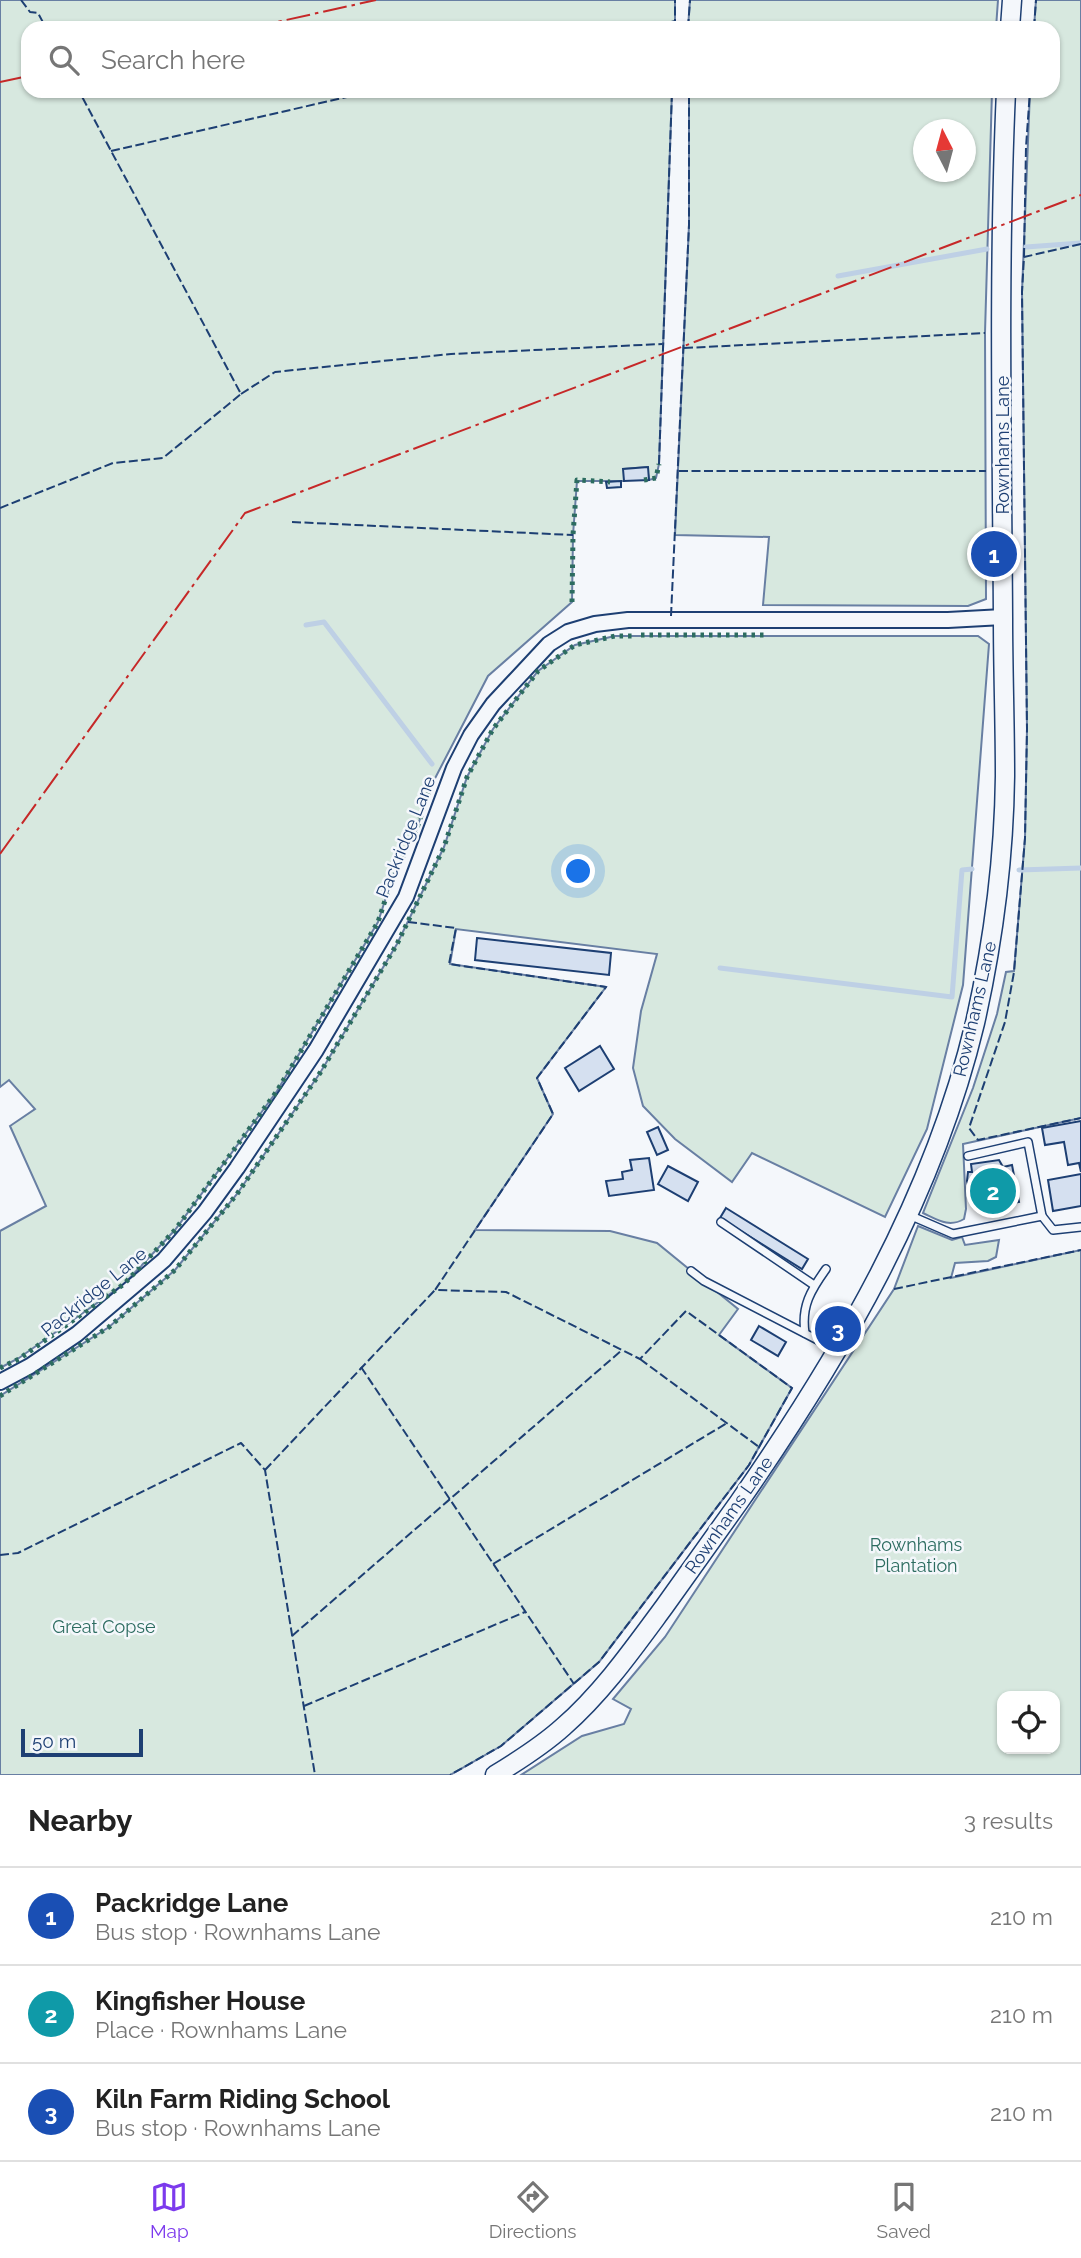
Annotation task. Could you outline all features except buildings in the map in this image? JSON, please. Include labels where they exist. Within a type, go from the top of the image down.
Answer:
[{"type":"street","points":[[1010,21],[1012,0]]},
{"type":"street","name":"Rownhams Lane","points":[[495,1775],[564,1727],[603,1687],[785,1436],[838,1350],[908,1215],[933,1158],[956,1090],[974,1024],[990,947],[1005,779],[1002,238],[1006,98]]},
{"type":"street","name":"Packridge Lane","points":[[0,1382],[40,1360],[115,1302],[164,1260],[205,1212],[316,1050],[400,908],[420,862],[454,768],[471,735],[493,704],[549,644],[568,632],[596,624],[628,620],[948,620],[1003,617]]},
{"type":"lane","points":[[968,1156],[1028,1142],[1042,1216],[1053,1230],[1081,1227]]},
{"type":"lane","points":[[908,1215],[953,1234],[1042,1216]]},
{"type":"lane","points":[[721,1222],[814,1285]]},
{"type":"lane","points":[[805,1333],[804,1305],[826,1269]]},
{"type":"lane","points":[[691,1271],[704,1281],[838,1350]]},
{"type":"green space","points":[[0,0],[675,0],[675,21],[21,21],[21,98],[672,98],[659,464],[656,478],[649,480],[647,467],[624,469],[624,481],[577,481],[572,602],[488,676],[430,788],[416,831],[393,876],[378,922],[277,1091],[175,1230],[124,1284],[19,1358],[0,1368],[0,1231],[46,1206],[10,1126],[35,1109],[9,1080],[0,1087]]},
{"type":"green space","points":[[690,0],[998,0],[996,21],[688,21]]},
{"type":"green space","points":[[1036,0],[1081,0],[1081,1118],[963,1144],[966,1209],[964,1219],[948,1223],[923,1213],[973,1088],[997,1014],[1006,972],[1014,971],[1025,838],[1027,729],[1022,292],[1030,98],[1060,98],[1060,21],[1034,21]]},
{"type":"green space","points":[[689,98],[992,98],[985,333],[986,599],[968,606],[763,605],[769,537],[675,535],[689,225]]},
{"type":"green space","name":"Great Copse","points":[[615,636],[978,636],[989,644],[963,985],[927,1129],[885,1217],[752,1153],[732,1182],[675,1139],[643,1106],[633,1068],[641,1011],[657,954],[456,929],[450,964],[606,987],[537,1078],[553,1114],[475,1230],[610,1231],[657,1243],[738,1309],[719,1335],[792,1388],[749,1465],[599,1662],[501,1746],[450,1775],[0,1775],[0,1396],[109,1327],[175,1270],[237,1194],[320,1073],[397,944],[444,847],[467,777],[493,729],[538,671],[575,645]]},
{"type":"green space","name":"Rownhams Plantation","points":[[918,1226],[952,1240],[962,1237],[965,1245],[999,1240],[996,1257],[988,1261],[955,1263],[951,1278],[1081,1250],[1081,1775],[521,1775],[582,1736],[624,1724],[631,1709],[613,1699],[665,1637],[894,1289]]},
{"type":"waterway","points":[[1026,247],[1081,243]]},
{"type":"waterway","points":[[838,276],[987,249]]},
{"type":"waterway","points":[[306,625],[324,622],[432,764]]},
{"type":"waterway","points":[[1019,870],[1081,868]]},
{"type":"waterway","points":[[720,968],[952,997],[962,870],[972,869]]},
{"type":"hedge","points":[[644,480],[656,478],[659,464]]},
{"type":"hedge","points":[[572,602],[577,480],[610,482]]},
{"type":"hedge","points":[[641,635],[768,635]]},
{"type":"hedge","points":[[0,1396],[109,1327],[175,1270],[237,1194],[320,1073],[397,944],[444,847],[467,777],[493,729],[538,671],[575,645],[615,636],[633,636]]},
{"type":"hedge","points":[[0,1368],[19,1359],[124,1284],[175,1230],[277,1091],[378,922],[393,876],[416,831],[430,788]]},
{"type":"fence","points":[[21,0],[30,12],[38,13],[42,21]]},
{"type":"fence","points":[[675,0],[675,21]]},
{"type":"fence","points":[[688,21],[690,0]]},
{"type":"fence","points":[[1034,21],[1036,0]]},
{"type":"fence","points":[[0,508],[113,463],[163,458],[241,394],[83,98]]},
{"type":"fence","points":[[111,151],[342,98]]},
{"type":"fence","points":[[659,464],[672,98]]},
{"type":"fence","points":[[671,616],[689,225],[689,98]]},
{"type":"fence","points":[[1024,257],[1030,98]]},
{"type":"fence","points":[[1081,244],[1024,257],[1022,292],[1027,729],[1025,838],[1014,972],[1005,1022],[969,1128],[978,1140],[1081,1118]]},
{"type":"fence","points":[[684,348],[985,333]]},
{"type":"fence","points":[[241,394],[275,372],[451,354],[662,344]]},
{"type":"fence","points":[[679,471],[986,471]]},
{"type":"fence","points":[[292,522],[573,535]]},
{"type":"fence","points":[[408,922],[456,928],[449,964],[606,987],[537,1078],[553,1114],[435,1290],[506,1292],[640,1359],[686,1311],[792,1388],[749,1465],[599,1662],[501,1746],[450,1775]]},
{"type":"fence","points":[[894,1289],[1081,1250]]},
{"type":"fence","points":[[265,1470],[435,1290]]},
{"type":"fence","points":[[292,1636],[622,1350]]},
{"type":"fence","points":[[640,1359],[759,1447]]},
{"type":"fence","points":[[361,1367],[574,1684]]},
{"type":"fence","points":[[493,1564],[727,1423]]},
{"type":"fence","points":[[0,1555],[18,1553],[241,1443],[265,1470],[315,1775]]},
{"type":"fence","points":[[304,1706],[525,1612]]},
{"type":"power","points":[[282,21],[376,0]]},
{"type":"power","points":[[0,82],[21,78]]},
{"type":"power","points":[[0,854],[245,513],[1081,195]]},
{"type":"place","name":"Packridge Lane","points":[[994,554]]},
{"type":"place","name":"Kingfisher House","points":[[993,1191]]},
{"type":"place","name":"Kiln Farm Riding School","points":[[838,1329]]}]
